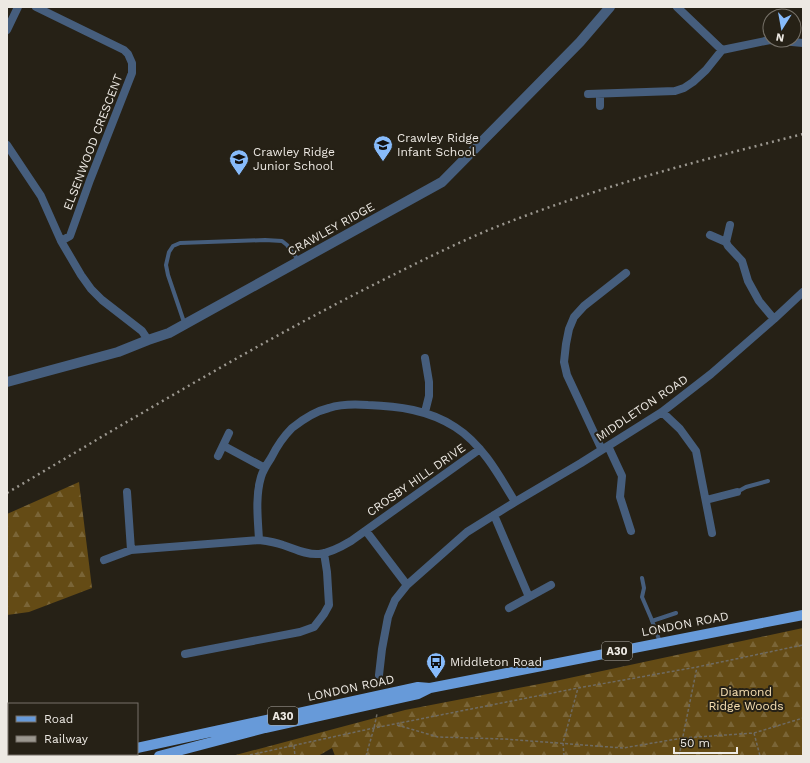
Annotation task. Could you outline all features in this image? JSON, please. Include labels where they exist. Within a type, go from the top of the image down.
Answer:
[{"type":"main road","name":"LONDON ROAD","points":[[159,756],[264,728],[418,694],[430,688],[803,615]]},
{"type":"main road","name":"LONDON ROAD","points":[[138,748],[418,687],[430,688]]},
{"type":"street","points":[[7,30],[18,7]]},
{"type":"street","name":"ELSENWOOD CRESCENT","points":[[36,7],[124,50],[128,54],[132,63],[132,74],[70,236],[62,241]]},
{"type":"street","name":"CRAWLEY RIDGE","points":[[7,382],[118,352],[169,333],[442,182],[580,42],[610,7]]},
{"type":"street","points":[[677,7],[722,50]]},
{"type":"street","points":[[588,94],[674,91],[684,88],[693,82],[706,70],[722,50],[770,40],[803,43]]},
{"type":"street","points":[[600,94],[600,106]]},
{"type":"street","points":[[7,145],[41,196],[62,241],[81,275],[91,289],[109,306],[142,331],[148,340]]},
{"type":"street","points":[[726,242],[730,225]]},
{"type":"street","points":[[710,235],[726,242],[742,261],[748,281],[759,301],[774,319]]},
{"type":"street","points":[[626,273],[584,306],[574,316],[569,328],[564,362],[567,375],[605,448],[622,476],[620,497],[631,531]]},
{"type":"street","name":"MIDDLETON ROAD","points":[[379,675],[388,616],[395,600],[407,585],[467,532],[662,412],[711,374],[803,292]]},
{"type":"street","points":[[424,358],[429,382],[429,396],[425,412]]},
{"type":"street","name":"CROSBY HILL DRIVE","points":[[480,449],[351,542],[336,549],[324,553],[310,553],[284,545],[259,540],[258,499],[261,476],[278,445],[292,429],[311,415],[329,408],[353,404],[404,407],[425,412],[455,427],[480,449],[506,486],[515,502]]},
{"type":"street","points":[[662,412],[680,429],[696,451],[712,533]]},
{"type":"street","points":[[218,456],[229,433]]},
{"type":"street","points":[[224,446],[265,468]]},
{"type":"street","points":[[127,492],[131,550]]},
{"type":"street","points":[[706,500],[737,492]]},
{"type":"street","points":[[494,515],[529,597]]},
{"type":"street","name":"CROSBY HILL DRIVE","points":[[366,531],[407,585]]},
{"type":"street","points":[[104,560],[131,550],[259,540]]},
{"type":"street","points":[[185,654],[300,632],[314,626],[329,605],[328,572],[324,553]]},
{"type":"street","points":[[509,608],[551,585]]},
{"type":"street","points":[[199,652],[202,661]]},
{"type":"lane","points":[[185,325],[166,265],[169,252],[173,246],[180,243],[266,240],[282,241],[288,245],[299,261]]},
{"type":"lane","points":[[737,492],[746,487],[768,481]]},
{"type":"lane","points":[[642,578],[644,588],[642,597],[660,642]]},
{"type":"lane","points":[[652,621],[676,612]]},
{"type":"path","points":[[245,756],[374,728],[578,688],[697,667],[803,644]]},
{"type":"path","points":[[679,756],[697,667]]},
{"type":"path","points":[[564,756],[563,743],[578,688]]},
{"type":"path","points":[[366,756],[377,714]]},
{"type":"path","points":[[395,724],[438,737],[504,739],[623,748],[683,738],[754,733],[803,718]]},
{"type":"path","points":[[754,733],[760,756]]},
{"type":"path","points":[[294,746],[295,756]]},
{"type":"green space","points":[[79,482],[92,588],[29,612],[7,615],[7,514]]},
{"type":"green space","name":"Diamond Ridge Woods","points":[[803,628],[803,756],[335,756],[332,748],[318,756],[232,756],[405,710],[560,680]]},
{"type":"railway","points":[[7,493],[188,386],[279,335],[371,286],[461,242],[525,216],[609,187],[692,163],[803,134]]},
{"type":"place","name":"Crawley Ridge Infant School","points":[[383,162]]},
{"type":"place","name":"Crawley Ridge Junior School","points":[[239,176]]},
{"type":"place","name":"Middleton Road","points":[[436,679]]}]
